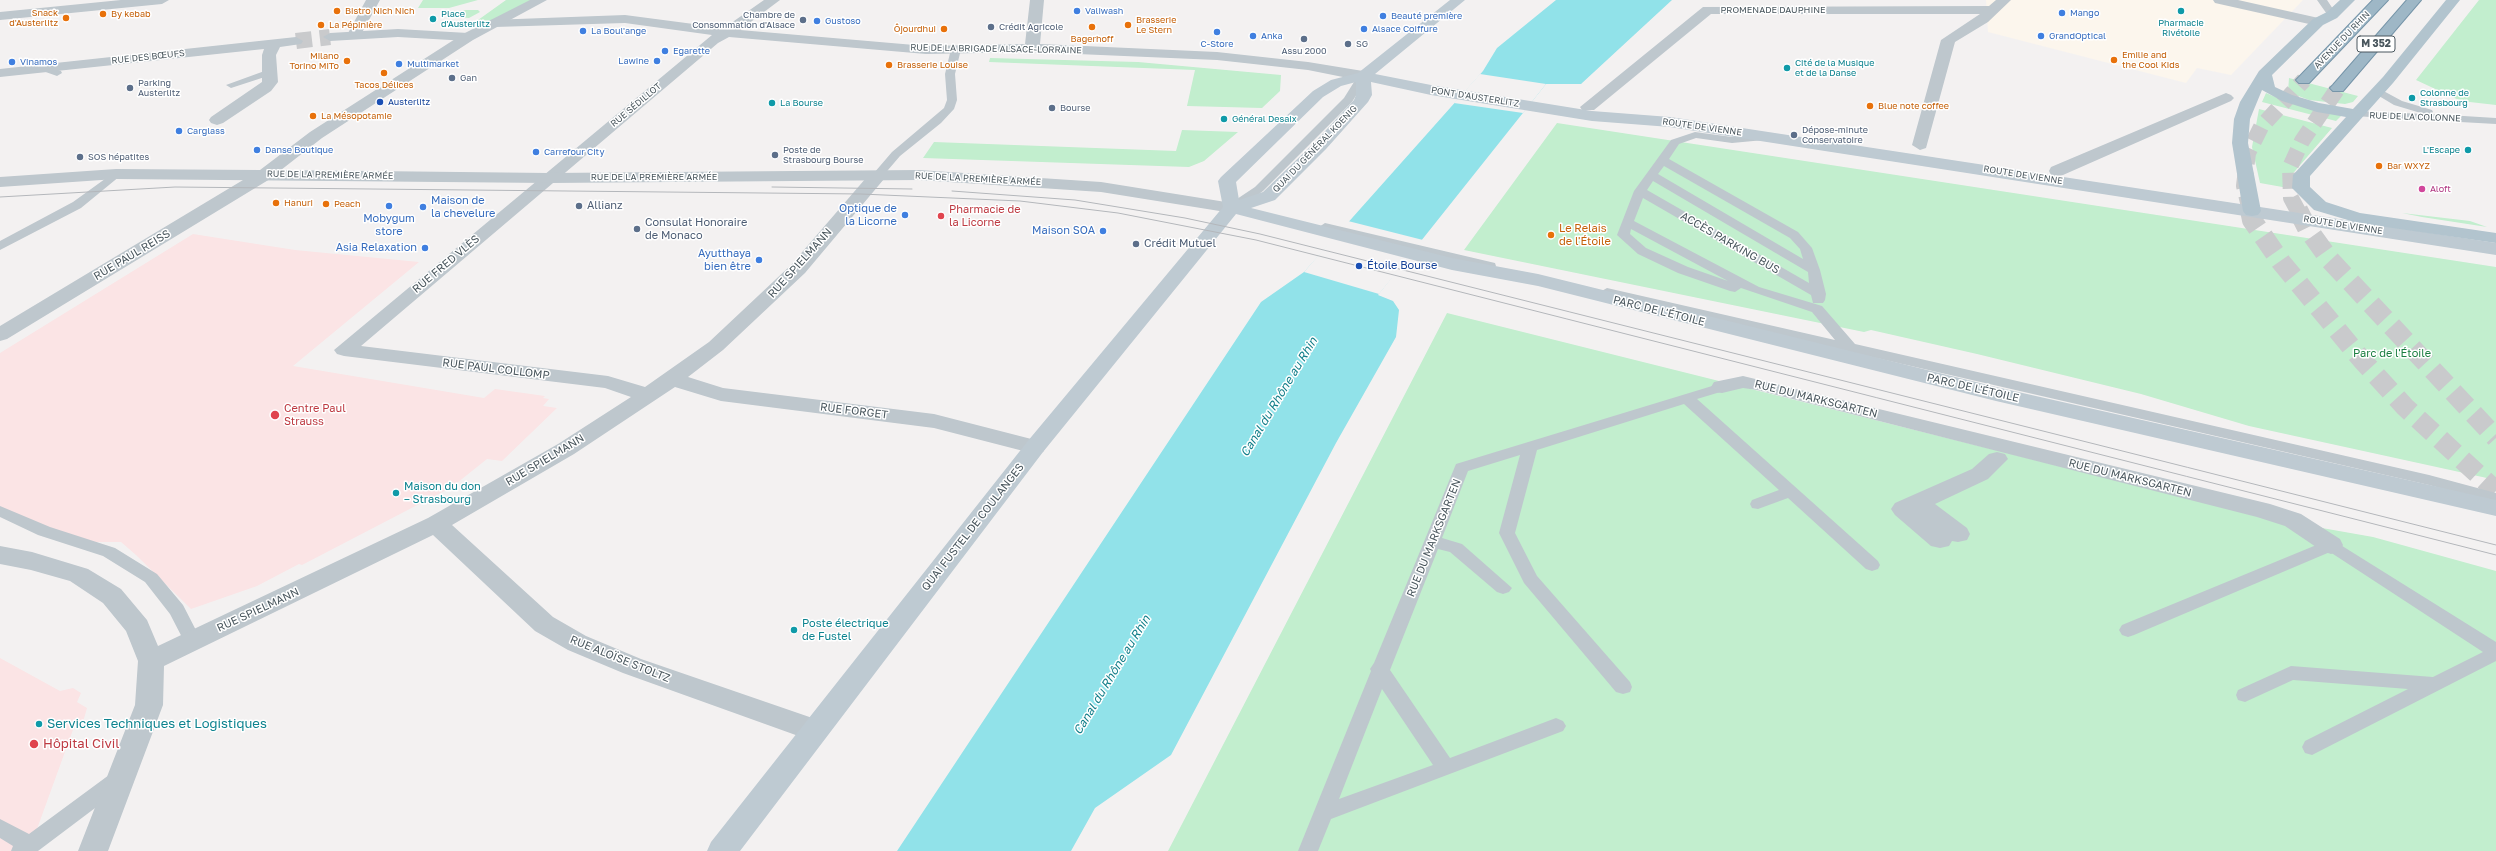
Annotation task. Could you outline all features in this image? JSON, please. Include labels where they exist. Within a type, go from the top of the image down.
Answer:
[{"type":"highway","name":"AVENUE DU RHIN","points":[[2304,80],[2381,0]]},
{"type":"highway","name":"M 352","points":[[2338,88],[2414,0]]},
{"type":"main road","points":[[1232,208],[1228,181],[1318,94],[1336,83],[1363,76],[1457,0]]},
{"type":"main road","points":[[2252,211],[2240,143],[2240,131],[2248,102],[2264,74],[2318,22],[2332,15],[2348,0]]},
{"type":"main road","points":[[2453,0],[2378,91],[2301,175],[2301,188],[2320,206],[2358,218],[2496,238]]},
{"type":"main road","points":[[2264,74],[2265,83],[2270,90],[2288,98],[2317,107],[2357,114]]},
{"type":"main road","name":"RUE DE LA BRIGADE ALSACE-LORRAINE","points":[[1363,76],[1401,84]]},
{"type":"main road","name":"QUAI DU GÉNÉRAL KOENIG","points":[[1232,208],[1269,196],[1300,166],[1360,102],[1364,95],[1363,76]]},
{"type":"main road","name":"PONT D'AUSTERLITZ","points":[[1401,84],[1548,109]]},
{"type":"main road","name":"ROUTE DE VIENNE","points":[[1548,109],[1630,121],[1670,122],[1767,136],[2496,249]]},
{"type":"main road","name":"RUE DE LA PREMIÈRE ARMÉE","points":[[1232,208],[1307,225]]},
{"type":"main road","name":"QUAI FUSTEL DE COULANGES","points":[[722,851],[814,730],[1035,447],[1232,208]]},
{"type":"main road","name":"PARC DE L'ÉTOILE","points":[[1307,225],[1453,261],[1538,280],[1875,365],[2494,505]]},
{"type":"street","points":[[0,16],[162,0]]},
{"type":"street","points":[[354,35],[373,0]]},
{"type":"street","points":[[330,37],[398,33],[468,37],[540,0]]},
{"type":"street","name":"RUE SÉDILLOT","points":[[549,178],[723,33],[744,22],[773,0]]},
{"type":"street","points":[[1031,48],[1034,39],[1037,0]]},
{"type":"street","points":[[1920,145],[1948,40],[1988,15],[2004,0]]},
{"type":"street","points":[[2220,0],[2318,22]]},
{"type":"street","name":"PROMENADE DAUPHINE","points":[[1588,107],[1708,10],[1988,15]]},
{"type":"street","name":"RUE DE LA BRIGADE ALSACE-LORRAINE","points":[[495,23],[625,19],[723,33],[926,50],[1031,48],[1217,56],[1308,66],[1363,76]]},
{"type":"street","name":"RUE PAUL REISS","points":[[0,335],[264,175],[316,135],[468,37]]},
{"type":"street","name":"RUE DES BŒUFS","points":[[0,73],[50,71],[296,41]]},
{"type":"street","points":[[217,120],[266,88],[270,82],[269,55],[274,43]]},
{"type":"street","points":[[2057,171],[2226,98]]},
{"type":"street","name":"RUE DE LA PREMIÈRE ARMÉE","points":[[0,182],[116,174],[549,178],[878,175],[955,176],[1100,187],[1232,208]]},
{"type":"street","name":"RUE SPIELMANN","points":[[151,661],[192,640],[334,575],[436,524],[566,449],[672,379],[716,346],[788,279],[878,175]]},
{"type":"street","name":"RUE FRED VLÈS","points":[[344,350],[549,178]]},
{"type":"street","name":"RUE PAUL COLLOMP","points":[[344,350],[608,382],[647,395]]},
{"type":"street","name":"RUE FORGET","points":[[672,379],[721,394],[934,421],[1035,447]]},
{"type":"street","name":"RUE DU MARKSGARTEN","points":[[1722,387],[1743,382],[1758,384],[2262,510],[2293,520],[2331,545]]},
{"type":"street","points":[[1949,537],[1919,503],[1980,474],[1997,459]]},
{"type":"street","name":"RUE ALOÏSE STOLTZ","points":[[436,524],[544,624],[577,643],[632,666],[814,730]]},
{"type":"street","points":[[0,555],[32,561],[79,575],[112,596],[138,627],[151,661],[149,705],[94,851]]},
{"type":"lane","points":[[2322,0],[2332,15]]},
{"type":"lane","points":[[878,175],[896,154],[937,122],[948,109],[952,100],[950,74],[956,49]]},
{"type":"lane","points":[[231,85],[270,72]]},
{"type":"lane","name":"RUE DE LA COLONNE","points":[[2378,91],[2412,108],[2472,119]]},
{"type":"lane","name":"RUE DE LA COLONNE","points":[[2357,114],[2496,121]]},
{"type":"lane","points":[[1767,136],[1732,140],[1695,135],[1675,142],[1640,191],[1623,235],[1642,252],[1734,288],[1754,290],[1818,309],[1838,335],[1852,349],[1875,365]]},
{"type":"lane","points":[[1662,160],[1794,235],[1806,248],[1814,270],[1819,294],[1818,309]]},
{"type":"lane","points":[[0,246],[77,205],[116,174]]},
{"type":"lane","name":"ACCÈS PARKING BUS","points":[[1651,175],[1814,270]]},
{"type":"lane","name":"ACCÈS PARKING BUS","points":[[1640,191],[1819,294]]},
{"type":"lane","points":[[1627,222],[1754,290]]},
{"type":"lane","points":[[1453,261],[1852,349],[2429,480],[2494,505]]},
{"type":"lane","name":"RUE DU MARKSGARTEN","points":[[1308,851],[1462,468],[1722,387]]},
{"type":"lane","points":[[1687,398],[1872,565]]},
{"type":"lane","points":[[1530,447],[1507,533],[1530,579],[1623,687]]},
{"type":"lane","points":[[1758,504],[1790,492]]},
{"type":"lane","points":[[0,511],[44,531],[109,552],[151,578],[176,610],[192,640]]},
{"type":"lane","points":[[1432,541],[1456,548],[1503,588]]},
{"type":"lane","points":[[2128,630],[2331,545]]},
{"type":"lane","name":"RUE DU MARKSGARTEN","points":[[2331,545],[2496,652]]},
{"type":"lane","points":[[2312,747],[2496,652]]},
{"type":"lane","points":[[1380,669],[1446,768]]},
{"type":"lane","points":[[2245,695],[2291,673],[2436,684]]},
{"type":"lane","points":[[1324,812],[1556,726]]},
{"type":"lane","points":[[0,828],[26,848],[122,777]]},
{"type":"shaded area","points":[[1986,0],[2303,0],[2231,75],[2197,68],[2186,83],[1988,32]]},
{"type":"shaded area","name":"Centre Paul Strauss","points":[[193,234],[295,250],[419,262],[293,366],[484,398],[495,389],[545,396],[543,398],[549,399],[543,406],[557,408],[502,461],[487,459],[452,487],[302,565],[299,564],[257,586],[191,609],[121,542],[76,542],[0,511],[0,353]]},
{"type":"shaded area","name":"Hôpital Civil","points":[[0,658],[60,691],[73,688],[81,693],[77,702],[87,708],[83,722],[74,727],[29,851],[0,851]]},
{"type":"green space","points":[[423,0],[478,0],[449,8],[418,8]]},
{"type":"green space","points":[[506,0],[540,0],[487,26],[471,25]]},
{"type":"green space","points":[[2479,0],[2496,0],[2496,105],[2461,101],[2416,80]]},
{"type":"green space","points":[[478,10],[480,12],[469,18],[453,17],[458,12]]},
{"type":"green space","points":[[990,58],[1138,62],[1281,75],[1280,91],[1262,108],[1187,106],[1195,70],[989,62]]},
{"type":"green space","points":[[2289,78],[2358,96],[2353,102],[2345,104],[2309,100],[2288,92]]},
{"type":"green space","points":[[2266,93],[2280,99],[2344,113],[2336,121],[2262,102]]},
{"type":"green space","points":[[2259,109],[2332,128],[2289,178],[2288,188],[2260,183],[2252,147]]},
{"type":"green space","name":"Parc de l'Étoile","points":[[1557,123],[2496,267],[2496,480],[2249,426],[2141,394],[1871,330],[1864,332],[1464,250]]},
{"type":"green space","points":[[1182,130],[1238,132],[1204,161],[1189,167],[923,158],[934,142],[1176,151]]},
{"type":"green space","points":[[2402,213],[2470,221],[2487,227],[2422,217]]},
{"type":"green space","points":[[1447,313],[2271,519],[2373,537],[2496,571],[2496,851],[1168,851]]},
{"type":"water","name":"Canal du Rhône au Rhin","points":[[1556,0],[1672,0],[1581,84],[1546,84],[1378,295],[1393,301],[1399,310],[1396,337],[1336,443],[1171,755],[1095,808],[1071,851],[897,851],[1261,302],[1304,272],[1483,71],[1497,48]]},
{"type":"pier","points":[[1480,74],[1546,84],[1523,113],[1454,103]]},
{"type":"pier","points":[[1348,221],[1423,240],[1379,294],[1304,272]]},
{"type":"tunnel","points":[[296,41],[330,37]]},
{"type":"tunnel","points":[[2250,211],[2244,186],[2248,153],[2261,127],[2304,80]]},
{"type":"tunnel","points":[[2298,211],[2291,198],[2290,167],[2302,141],[2338,88]]},
{"type":"tunnel","points":[[2250,210],[2252,220],[2281,262],[2362,360],[2405,407],[2493,488]]},
{"type":"tunnel","points":[[2298,210],[2307,228],[2330,260],[2496,438]]},
{"type":"tunnel","points":[[2493,488],[2496,491]]},
{"type":"tram line","points":[[0,197],[175,187],[861,194],[1020,201],[1118,213],[1256,240],[2496,555]]},
{"type":"tram line","points":[[772,187],[912,189]]},
{"type":"tram line","points":[[952,191],[1075,200],[1185,218],[1260,234],[2496,545]]},
{"type":"place","name":"Bistro Nich Nich","points":[[337,11]]},
{"type":"place","name":"Valiwash","points":[[1077,11]]},
{"type":"place","name":"Pharmacie Rivétoile","points":[[2181,11]]},
{"type":"place","name":"Mango","points":[[2062,13]]},
{"type":"place","name":"By kebab","points":[[103,14]]},
{"type":"place","name":"Beauté première","points":[[1383,16]]},
{"type":"place","name":"Snack d'Austerlitz","points":[[66,18]]},
{"type":"place","name":"Place d'Austerlitz","points":[[433,19]]},
{"type":"place","name":"Chambre de Consommation d'Alsace","points":[[803,20]]},
{"type":"place","name":"Gustoso","points":[[817,21]]},
{"type":"place","name":"La Pépinière","points":[[321,25]]},
{"type":"place","name":"Brasserie Le Stern","points":[[1128,25]]},
{"type":"place","name":"Crédit Agricole","points":[[991,27]]},
{"type":"place","name":"Bagerhoff","points":[[1092,27]]},
{"type":"place","name":"Ôjourdhui","points":[[944,29]]},
{"type":"place","name":"Alsace Coiffure","points":[[1364,29]]},
{"type":"place","name":"La Boul'ange","points":[[583,31]]},
{"type":"place","name":"C-Store","points":[[1217,32]]},
{"type":"place","name":"Anka","points":[[1253,36]]},
{"type":"place","name":"GrandOptical","points":[[2041,36]]},
{"type":"place","name":"Assu 2000","points":[[1304,39]]},
{"type":"place","name":"SG","points":[[1348,44]]},
{"type":"place","name":"Egarette","points":[[665,51]]},
{"type":"place","name":"Emilie and the Cool Kids","points":[[2114,60]]},
{"type":"place","name":"Milano Torino MiTo","points":[[347,61]]},
{"type":"place","name":"Lawine","points":[[657,61]]},
{"type":"place","name":"Vinamos","points":[[12,62]]},
{"type":"place","name":"Multimarket","points":[[399,64]]},
{"type":"place","name":"Brasserie Louise","points":[[889,65]]},
{"type":"place","name":"Cité de la Musique et de la Danse","points":[[1787,68]]},
{"type":"place","name":"Tacos Délices","points":[[384,73]]},
{"type":"place","name":"Gan","points":[[452,78]]},
{"type":"place","name":"Parking Austerlitz","points":[[130,88]]},
{"type":"place","name":"Colonne de Strasbourg","points":[[2412,98]]},
{"type":"place","name":"Austerlitz","points":[[380,102]]},
{"type":"place","name":"La Bourse","points":[[772,103]]},
{"type":"place","name":"Blue note coffee","points":[[1870,106]]},
{"type":"place","name":"Bourse","points":[[1052,108]]},
{"type":"place","name":"La Mésopotamie","points":[[313,116]]},
{"type":"place","name":"Général Desaix","points":[[1224,119]]},
{"type":"place","name":"Carglass","points":[[179,131]]},
{"type":"place","name":"Dépose-minute Conservatoire","points":[[1794,135]]},
{"type":"place","name":"Danse Boutique","points":[[257,150]]},
{"type":"place","name":"L'Escape","points":[[2468,150]]},
{"type":"place","name":"Carrefour City","points":[[536,152]]},
{"type":"place","name":"Poste de Strasbourg Bourse","points":[[775,155]]},
{"type":"place","name":"SOS hépatites","points":[[80,157]]},
{"type":"place","name":"Bar WXYZ","points":[[2379,166]]},
{"type":"place","name":"Aloft","points":[[2422,189]]},
{"type":"place","name":"Hanuri","points":[[276,203]]},
{"type":"place","name":"Peach","points":[[326,204]]},
{"type":"place","name":"Mobygum store","points":[[389,206]]},
{"type":"place","name":"Allianz","points":[[579,206]]},
{"type":"place","name":"Maison de la chevelure","points":[[423,207]]},
{"type":"place","name":"Optique de la Licorne","points":[[905,215]]},
{"type":"place","name":"Pharmacie de la Licorne","points":[[941,216]]},
{"type":"place","name":"Consulat Honoraire de Monaco","points":[[637,229]]},
{"type":"place","name":"Maison SOA","points":[[1103,231]]},
{"type":"place","name":"Le Relais de l'Étoile","points":[[1551,235]]},
{"type":"place","name":"Crédit Mutuel","points":[[1136,244]]},
{"type":"place","name":"Asia Relaxation","points":[[425,248]]},
{"type":"place","name":"Ayutthaya bien être","points":[[759,260]]},
{"type":"place","name":"Étoile Bourse","points":[[1359,266]]},
{"type":"place","name":"Centre Paul Strauss","points":[[275,415]]},
{"type":"place","name":"Maison du don – Strasbourg","points":[[396,493]]},
{"type":"place","name":"Poste électrique de Fustel","points":[[794,630]]},
{"type":"place","name":"Services Techniques et Logistiques","points":[[39,724]]},
{"type":"place","name":"Hôpital Civil","points":[[34,744]]}]
